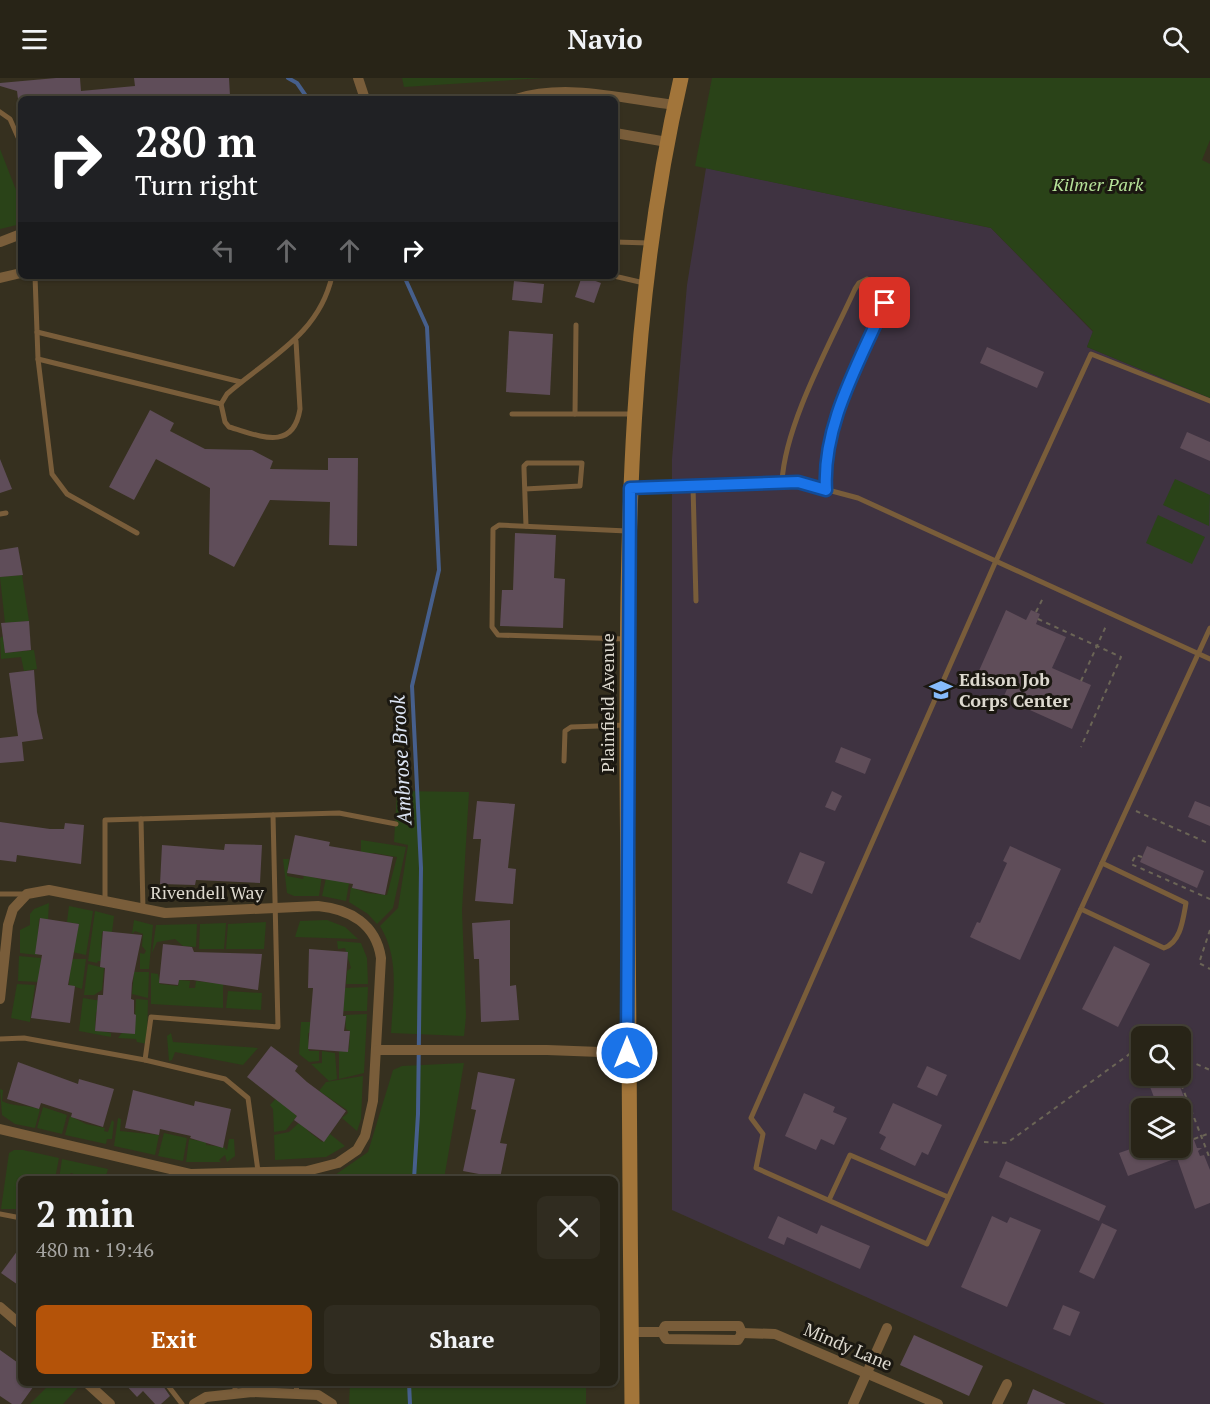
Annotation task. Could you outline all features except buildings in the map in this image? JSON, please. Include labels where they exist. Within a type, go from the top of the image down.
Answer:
[{"type":"main road","name":"Plainfield Avenue","points":[[632,1404],[627,1053],[628,531],[644,283],[667,142],[681,78]]},
{"type":"street","points":[[358,78],[364,96]]},
{"type":"street","points":[[525,96],[534,93],[581,93],[604,96]]},
{"type":"street","points":[[618,98],[675,105]]},
{"type":"street","points":[[618,133],[667,142]]},
{"type":"street","points":[[0,242],[18,235]]},
{"type":"street","points":[[0,278],[18,274]]},
{"type":"street","name":"Rivendell Way","points":[[0,1129],[191,1176],[258,1171],[307,1172],[338,1162],[357,1150],[365,1136],[373,1101],[381,958],[379,943],[369,927],[338,908],[275,908],[165,913],[143,910],[105,899],[48,890],[27,894]]},
{"type":"street","points":[[0,999],[8,925],[13,909],[27,894]]},
{"type":"street","points":[[377,1050],[547,1050],[627,1053]]},
{"type":"street","points":[[0,1307],[18,1322]]},
{"type":"street","points":[[854,1404],[887,1328]]},
{"type":"street","name":"Mindy Lane","points":[[631,1332],[662,1332],[666,1339],[738,1340],[742,1333],[775,1334],[938,1404]]},
{"type":"street","points":[[997,1404],[1007,1384]]},
{"type":"street","points":[[90,1386],[110,1404]]},
{"type":"street","points":[[194,1404],[206,1397],[235,1389],[298,1400],[318,1395],[332,1404]]},
{"type":"lane","points":[[0,112],[10,119],[18,137]]},
{"type":"lane","points":[[618,242],[651,243]]},
{"type":"lane","points":[[618,277],[644,283]]},
{"type":"lane","points":[[35,279],[38,359],[52,474],[67,494],[137,533]]},
{"type":"lane","points":[[221,404],[241,382],[296,341],[328,292],[331,279]]},
{"type":"lane","points":[[782,482],[786,446],[855,289],[859,283],[867,279],[882,286],[886,294],[885,303],[834,424],[827,449],[826,490]]},
{"type":"lane","points":[[575,414],[576,325]]},
{"type":"lane","points":[[38,332],[241,382]]},
{"type":"lane","points":[[221,404],[225,422],[229,427],[279,439],[289,433],[298,419],[300,409],[296,341]]},
{"type":"lane","points":[[1210,401],[1091,354],[995,563],[751,1118],[763,1134],[756,1168],[927,1244],[1210,628]]},
{"type":"lane","points":[[38,359],[221,404]]},
{"type":"lane","points":[[512,414],[635,414]]},
{"type":"lane","points":[[525,489],[580,486],[582,463],[527,464],[524,468],[526,526]]},
{"type":"lane","points":[[630,488],[798,482],[858,498],[995,563],[1210,659]]},
{"type":"lane","points":[[693,486],[696,602]]},
{"type":"lane","points":[[628,531],[499,525],[493,530],[492,627],[498,635],[628,639]]},
{"type":"lane","points":[[564,760],[565,731],[572,727],[627,725]]},
{"type":"lane","points":[[105,899],[105,820],[339,813],[396,824]]},
{"type":"lane","points":[[145,1060],[152,1017],[278,1027],[273,815]]},
{"type":"lane","points":[[141,819],[143,910]]},
{"type":"lane","points":[[1081,909],[1164,948],[1171,946],[1182,926],[1186,903],[1102,863]]},
{"type":"lane","points":[[0,894],[27,894]]},
{"type":"lane","points":[[0,1039],[24,1038],[145,1060],[225,1079],[248,1098],[258,1171]]},
{"type":"lane","points":[[829,1200],[850,1155],[948,1197]]},
{"type":"lane","points":[[0,1214],[18,1217]]},
{"type":"lane","points":[[168,1386],[182,1404]]},
{"type":"path","points":[[1036,612],[1043,598]]},
{"type":"path","points":[[1038,619],[1122,657],[1081,747]]},
{"type":"path","points":[[1081,681],[1106,626]]},
{"type":"path","points":[[1128,807],[1210,844]]},
{"type":"path","points":[[1142,857],[1136,855],[1131,864],[1210,899]]},
{"type":"path","points":[[1157,876],[1159,871]]},
{"type":"path","points":[[1175,884],[1177,879]]},
{"type":"path","points":[[1210,930],[1199,963],[1210,969]]},
{"type":"path","points":[[974,1141],[1007,1143],[1131,1054]]},
{"type":"path","points":[[1191,1062],[1210,1070]]},
{"type":"path","points":[[1182,1086],[1210,1159]]},
{"type":"path","points":[[1194,1139],[1210,1133]]},
{"type":"shaded area","name":"Edison Job Corps Center","points":[[706,168],[991,228],[1093,332],[1087,347],[1210,398],[1210,1404],[1105,1404],[672,1210],[672,459],[687,285]]},
{"type":"green space","points":[[402,78],[543,78],[404,87]]},
{"type":"green space","name":"Kilmer Park","points":[[712,78],[1210,78],[1210,140],[1202,160],[1210,164],[1210,398],[1087,347],[1093,331],[991,228],[695,166]]},
{"type":"green space","points":[[0,149],[16,190],[18,190],[18,225],[0,229]]},
{"type":"green space","points":[[1175,479],[1210,495],[1209,526],[1163,505]]},
{"type":"green space","points":[[1158,515],[1205,537],[1192,564],[1146,543]]},
{"type":"green space","points":[[22,575],[29,621],[5,623],[0,577]]},
{"type":"green space","points":[[3,636],[5,653],[34,650],[37,669],[24,671],[21,657],[1,659],[0,638]]},
{"type":"green space","points":[[397,791],[469,792],[462,910],[466,1016],[464,1036],[391,1033],[393,964],[380,926],[398,908],[408,845],[394,842]]},
{"type":"green space","points":[[361,840],[406,847],[393,908],[377,924],[368,914],[349,902],[351,887],[367,893],[387,895],[397,857],[374,853],[361,856]]},
{"type":"green space","points":[[283,859],[289,859],[287,876],[303,879],[304,875],[320,879],[322,875],[319,896],[294,896],[287,893]]},
{"type":"green space","points":[[326,878],[349,883],[346,901],[322,896]]},
{"type":"green space","points":[[49,903],[48,919],[39,919],[37,955],[20,953],[20,930],[30,925],[30,914],[34,909]]},
{"type":"green space","points":[[69,906],[93,911],[86,955],[72,952],[79,924],[67,922]]},
{"type":"green space","points":[[95,911],[114,916],[112,932],[102,932],[101,948],[105,949],[105,962],[98,961],[97,963],[88,961]]},
{"type":"green space","points":[[134,920],[153,925],[149,969],[140,969],[140,953],[144,954],[146,951],[142,946],[143,934],[135,931],[132,934]]},
{"type":"green space","points":[[327,920],[345,927],[358,939],[295,937],[300,921]]},
{"type":"green space","points":[[266,922],[264,949],[226,949],[228,924]]},
{"type":"green space","points":[[226,923],[224,949],[199,949],[200,924]]},
{"type":"green space","points":[[197,924],[196,947],[183,946],[175,939],[157,942],[152,953],[156,925]]},
{"type":"green space","points":[[337,941],[361,943],[367,958],[368,984],[346,984],[347,971],[351,968],[345,948],[338,949]]},
{"type":"green space","points":[[19,956],[41,958],[40,982],[18,981]]},
{"type":"green space","points":[[71,959],[86,959],[82,989],[69,985]]},
{"type":"green space","points":[[88,964],[104,968],[102,990],[94,995],[84,995]]},
{"type":"green space","points":[[134,972],[149,972],[148,998],[132,994]]},
{"type":"green space","points":[[151,973],[158,974],[160,984],[178,986],[179,980],[190,981],[189,988],[195,988],[196,981],[223,984],[223,1008],[151,1004]]},
{"type":"green space","points":[[17,984],[35,985],[30,1022],[11,1018]]},
{"type":"green space","points":[[368,987],[367,1011],[343,1011],[344,988]]},
{"type":"green space","points":[[228,991],[262,993],[261,1010],[226,1008]]},
{"type":"green space","points":[[83,998],[102,1001],[100,1011],[96,1012],[95,1030],[111,1033],[111,1037],[79,1031]]},
{"type":"green space","points":[[136,999],[148,1000],[147,1044],[137,1042],[136,1039],[118,1038],[135,1015]]},
{"type":"green space","points":[[367,1014],[364,1073],[339,1079],[339,1051],[349,1049],[350,1031],[346,1029],[345,1015]]},
{"type":"green space","points":[[301,1022],[311,1022],[312,1033],[308,1033],[309,1051],[319,1051],[319,1061],[309,1062],[299,1054]]},
{"type":"green space","points":[[171,1033],[173,1042],[258,1048],[243,1065],[175,1052],[172,1060],[169,1061],[167,1036]]},
{"type":"green space","points":[[322,1051],[335,1053],[337,1079],[329,1081],[311,1064],[322,1063]]},
{"type":"green space","points":[[464,1063],[445,1176],[330,1176],[368,1152],[393,1070],[402,1066]]},
{"type":"green space","points":[[363,1076],[361,1119],[357,1131],[342,1118],[348,1113],[347,1110],[319,1091],[326,1082]]},
{"type":"green space","points":[[0,1089],[3,1090],[2,1101],[5,1103],[40,1109],[35,1128],[15,1124],[2,1115]]},
{"type":"green space","points":[[278,1096],[297,1116],[286,1130],[274,1132],[273,1109],[270,1105]]},
{"type":"green space","points":[[43,1107],[67,1115],[62,1134],[37,1128]]},
{"type":"green space","points":[[70,1116],[86,1124],[105,1128],[104,1131],[108,1132],[112,1120],[114,1122],[112,1139],[107,1139],[106,1144],[65,1135]]},
{"type":"green space","points":[[118,1118],[121,1119],[120,1131],[159,1135],[155,1155],[114,1146]]},
{"type":"green space","points":[[302,1120],[308,1131],[322,1142],[330,1134],[345,1146],[326,1157],[275,1160],[274,1135],[289,1132]]},
{"type":"green space","points":[[164,1133],[187,1138],[183,1161],[158,1156]]},
{"type":"green space","points":[[189,1139],[206,1142],[206,1145],[224,1147],[227,1150],[229,1139],[234,1139],[235,1156],[227,1162],[225,1155],[219,1160],[221,1162],[186,1162]]},
{"type":"green space","points":[[14,1150],[59,1158],[56,1176],[18,1176],[18,1209],[1,1209],[9,1153]]},
{"type":"green space","points":[[62,1159],[108,1169],[106,1176],[80,1176],[71,1173],[69,1176],[59,1176]]},
{"type":"green space","points":[[48,1386],[79,1386],[63,1404],[30,1404]]},
{"type":"green space","points":[[350,1386],[586,1386],[586,1404],[349,1404]]},
{"type":"waterway","name":"Ambrose Brook","points":[[288,78],[297,83],[306,96]]},
{"type":"waterway","name":"Ambrose Brook","points":[[405,279],[427,327],[439,570],[412,686],[421,868],[418,1114],[414,1176]]},
{"type":"waterway","name":"Ambrose Brook","points":[[409,1386],[410,1404]]},
{"type":"place","name":"Edison Job Corps Center","points":[[941,690]]},
{"type":"route","points":[[627,1053],[628,522],[630,488],[798,482],[826,490],[827,449],[834,424],[885,303]]}]
